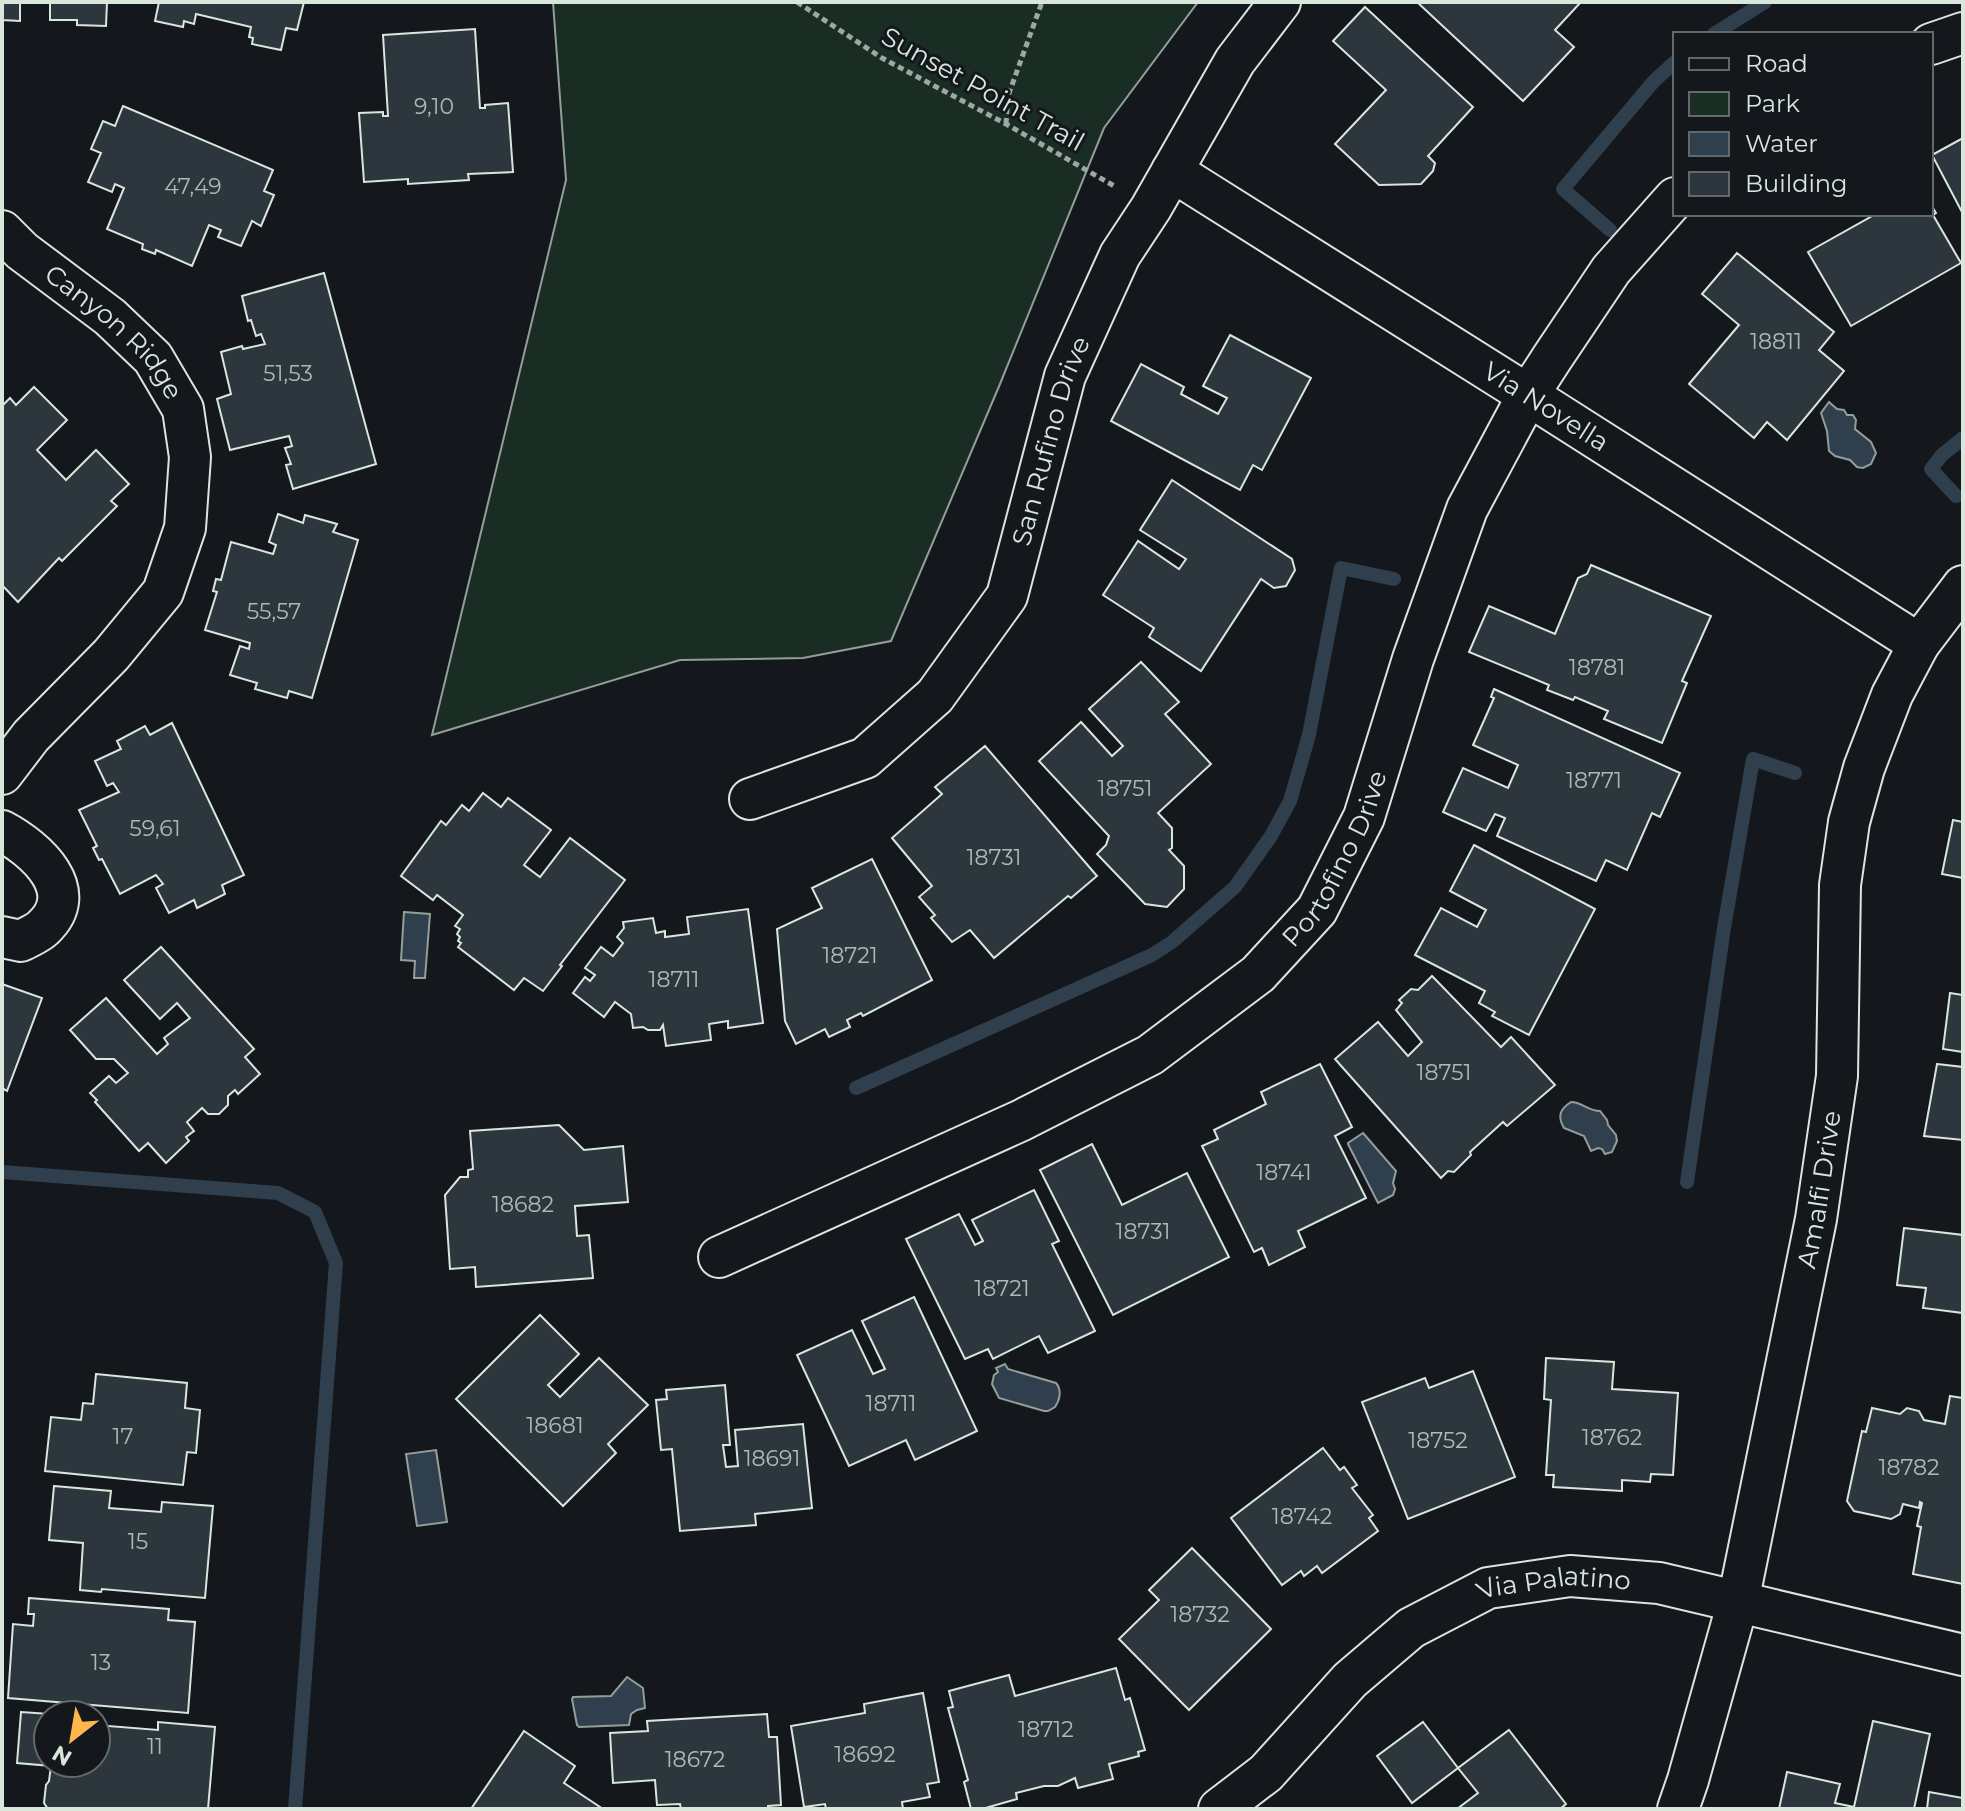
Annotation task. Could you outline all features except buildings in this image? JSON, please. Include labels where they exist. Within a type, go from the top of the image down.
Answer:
[{"type":"street","name":"San Rufino Drive","points":[[750,799],[865,758],[935,696],[1007,596],[1065,376],[1120,255],[1151,208],[1235,61],[1280,2]]},
{"type":"street","points":[[1933,43],[1963,33]]},
{"type":"street","name":"Via Novella","points":[[1172,171],[1919,644]]},
{"type":"street","name":"Portofino Drive","points":[[719,1257],[1022,1120],[1150,1055],[1258,974],[1317,910],[1364,817],[1413,659],[1467,509],[1528,395],[1611,270],[1673,200]]},
{"type":"street","name":"Canyon Ridge","points":[[2,231],[22,251],[110,317],[153,358],[183,409],[190,457],[185,528],[163,592],[111,655],[31,736],[2,774]]},
{"type":"street","name":"Amalfi Drive","points":[[1678,1809],[1738,1602],[1816,1219],[1838,1060],[1840,885],[1849,822],[1864,768],[1892,695],[1919,644],[1963,586]]},
{"type":"street","points":[[2,831],[19,840],[45,863],[58,887],[56,910],[43,928],[21,941],[2,937]]},
{"type":"street","name":"Via Palatino","points":[[1219,1809],[1266,1773],[1350,1680],[1411,1628],[1488,1588],[1570,1576],[1659,1583],[1963,1655]]},
{"type":"path","name":"Sunset Point Trail","points":[[797,2],[882,58],[1006,124],[1151,208]]},
{"type":"path","points":[[1006,124],[1008,96],[1042,2]]},
{"type":"green space","points":[[553,2],[1198,2],[1104,128],[891,641],[803,658],[680,660],[432,735],[566,180]]},
{"type":"water","points":[[1829,402],[1847,415],[1853,415],[1855,429],[1871,442],[1876,453],[1871,464],[1857,467],[1850,460],[1829,451],[1821,413]]},
{"type":"water","points":[[404,912],[430,914],[425,978],[414,978],[415,961],[401,960]]},
{"type":"water","points":[[1571,1102],[1600,1111],[1616,1135],[1612,1152],[1605,1154],[1598,1148],[1591,1151],[1584,1136],[1564,1128],[1561,1113]]},
{"type":"water","points":[[1363,1133],[1396,1171],[1393,1195],[1378,1203],[1348,1144]]},
{"type":"water","points":[[1005,1364],[1008,1369],[1056,1383],[1060,1395],[1055,1407],[1044,1411],[999,1398],[992,1384],[998,1372],[996,1368]]},
{"type":"water","points":[[436,1450],[447,1522],[417,1526],[406,1454]]},
{"type":"water","points":[[627,1677],[643,1688],[645,1708],[631,1714],[629,1725],[577,1725],[573,1697],[611,1696]]},
{"type":"waterway","points":[[1717,32],[1765,2]]},
{"type":"waterway","points":[[1610,230],[1563,189],[1654,81],[1673,64]]},
{"type":"waterway","points":[[1956,496],[1931,469],[1942,455],[1963,438]]},
{"type":"waterway","points":[[856,1088],[1152,955],[1172,942],[1235,887],[1271,836],[1290,801],[1309,735],[1341,568],[1394,579]]},
{"type":"waterway","points":[[1687,1182],[1724,928],[1753,759],[1795,773]]},
{"type":"waterway","points":[[2,1172],[278,1193],[315,1212],[336,1263],[295,1809]]}]
